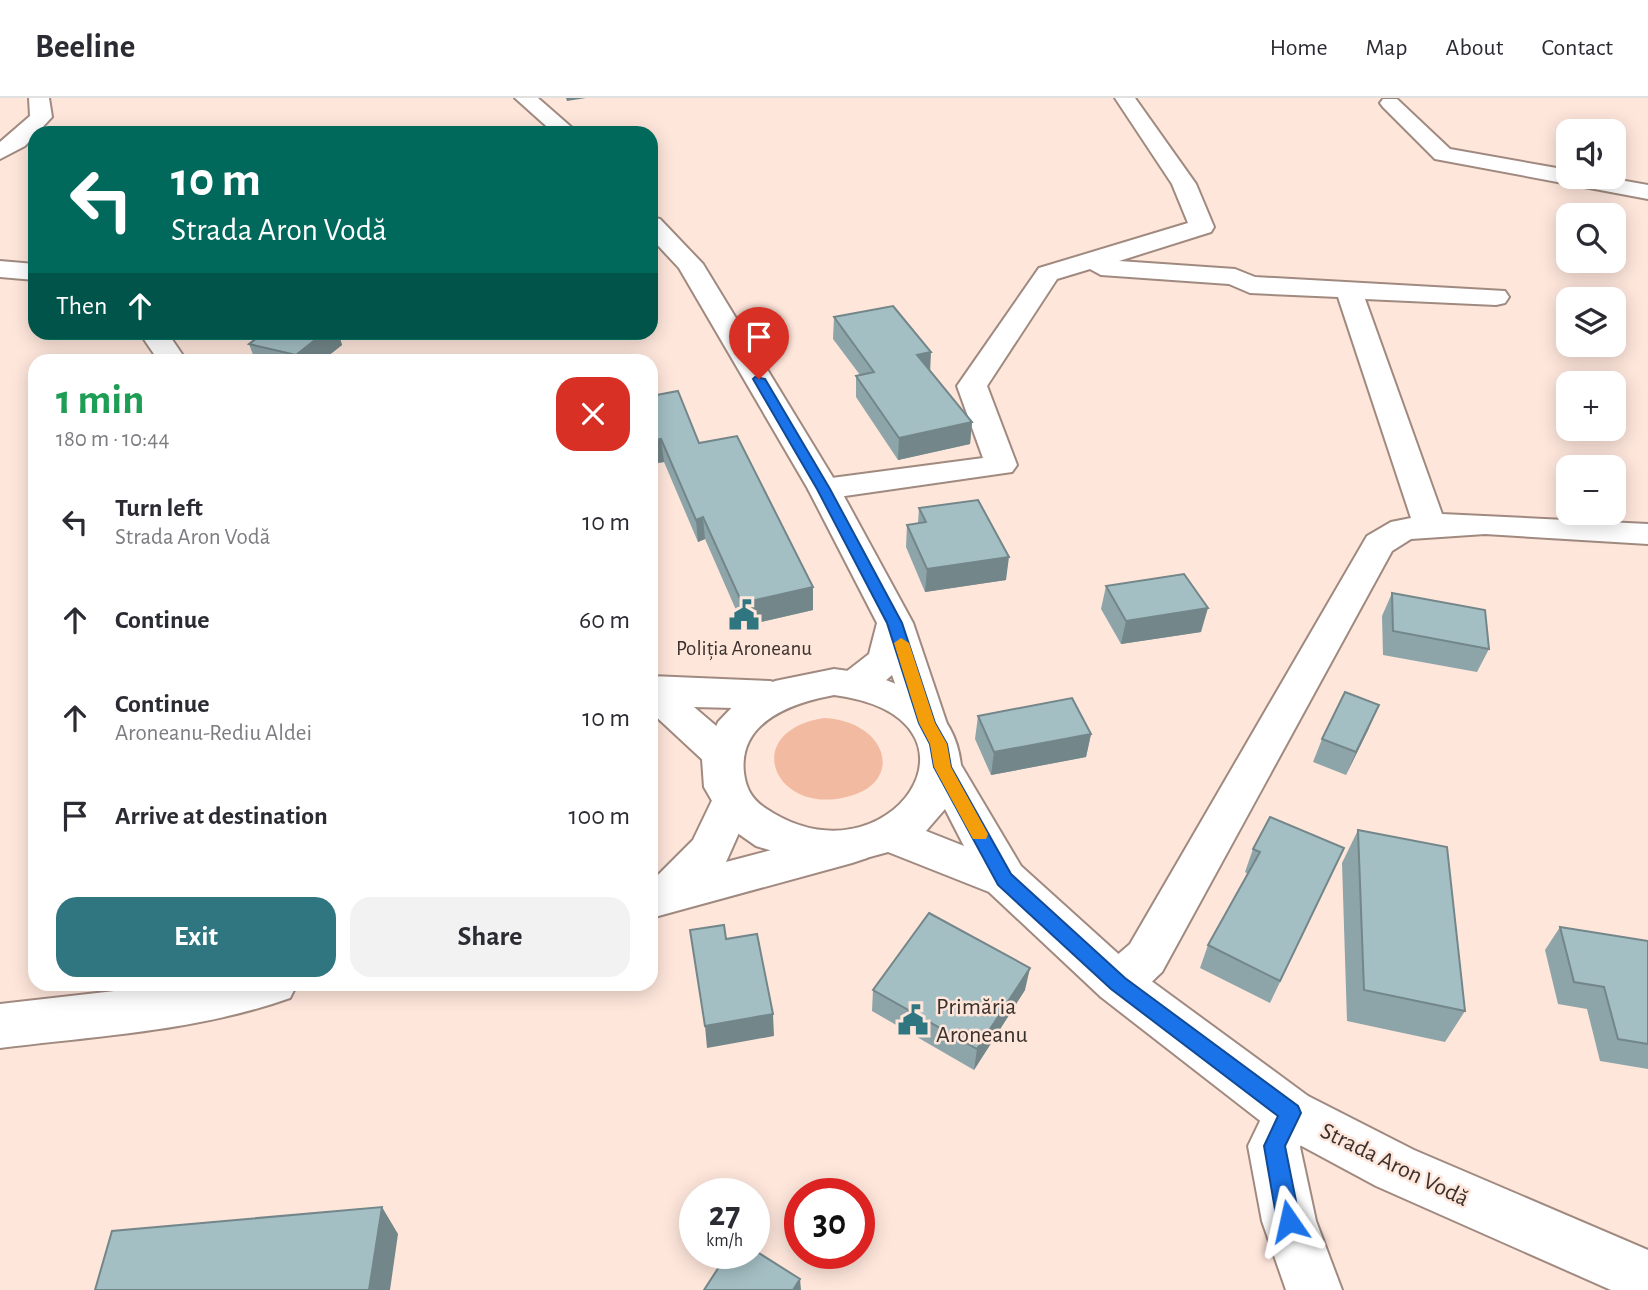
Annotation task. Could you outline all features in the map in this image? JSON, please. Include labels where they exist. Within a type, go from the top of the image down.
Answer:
[{"type":"street","points":[[32,126],[41,117],[38,98]]},
{"type":"street","points":[[525,98],[559,126]]},
{"type":"street","points":[[1125,98],[1184,184],[1220,266],[1235,277],[1250,285],[1496,297]]},
{"type":"street","points":[[1390,103],[1443,154],[1648,192]]},
{"type":"street","points":[[0,152],[28,130]]},
{"type":"street","points":[[824,489],[1001,465],[972,386],[1048,274],[1202,226]]},
{"type":"street","points":[[658,231],[690,264],[824,489],[895,623],[935,745],[936,794],[917,817],[871,841],[658,898]]},
{"type":"street","points":[[1074,266],[1235,277]]},
{"type":"street","points":[[0,269],[28,271]]},
{"type":"street","points":[[1349,290],[1425,514],[1433,526]]},
{"type":"street","points":[[1118,984],[1146,958],[1379,544],[1403,529],[1433,526],[1551,526],[1648,534]]},
{"type":"street","points":[[856,684],[886,660],[895,623]]},
{"type":"street","points":[[935,745],[897,698],[856,684],[812,683],[771,695],[747,710],[730,730],[721,753],[722,777],[732,801],[752,823],[782,839],[817,847],[871,841],[1005,880]]},
{"type":"street","points":[[658,691],[771,695]]},
{"type":"street","points":[[658,696],[721,753]]},
{"type":"street","name":"Strada Aron Vodă","points":[[935,745],[1005,880],[1118,984],[1290,1113],[1395,1168],[1648,1278]]},
{"type":"street","points":[[658,898],[710,851],[732,801]]},
{"type":"street","points":[[0,1026],[180,1004],[240,991]]},
{"type":"street","points":[[1290,1113],[1275,1146],[1289,1221],[1314,1290]]},
{"type":"shaded area","points":[[824,718],[846,722],[863,730],[875,741],[882,755],[882,768],[876,781],[863,791],[842,798],[818,799],[798,793],[784,782],[776,768],[775,753],[782,738],[798,726]]},
{"type":"building","points":[[893,306],[931,352],[917,355],[972,422],[899,438],[856,376],[874,372],[834,317]]},
{"type":"building","points":[[254,340],[315,340],[297,354],[249,344]]},
{"type":"building","points":[[678,391],[699,443],[737,436],[813,587],[742,603],[703,517],[696,520],[661,439],[658,440],[658,395]]},
{"type":"building","points":[[978,500],[1009,557],[927,569],[907,525],[926,522],[919,508]]},
{"type":"building","points":[[1184,574],[1208,608],[1126,621],[1106,586]]},
{"type":"building","points":[[1392,593],[1485,610],[1489,649],[1393,631]]},
{"type":"building","points":[[1345,692],[1379,705],[1356,752],[1322,739]]},
{"type":"building","points":[[1072,698],[1091,734],[994,752],[978,716]]},
{"type":"building","points":[[1270,817],[1344,848],[1280,981],[1208,945],[1260,852],[1253,849]]},
{"type":"building","points":[[1358,830],[1447,847],[1465,1011],[1364,990]]},
{"type":"building","name":"Primăria Aroneanu","points":[[929,913],[1030,968],[977,1049],[873,990]]},
{"type":"building","points":[[724,925],[726,939],[757,934],[773,1014],[705,1026],[690,930]]},
{"type":"building","points":[[1560,927],[1648,941],[1648,1044],[1618,1039],[1604,987],[1574,982]]},
{"type":"building","points":[[382,1207],[369,1290],[95,1290],[112,1231]]},
{"type":"building","points":[[770,1260],[800,1279],[793,1290],[704,1290],[718,1269],[770,1269]]},
{"type":"slow traffic","points":[[901,643],[927,723],[939,744],[942,767],[980,834]]},
{"type":"place","name":"Poliția Aroneanu","points":[[744,615]]},
{"type":"place","name":"Primăria Aroneanu","points":[[913,1020]]},
{"type":"route","points":[[759,379],[824,489],[895,623],[927,723],[939,744],[942,767],[1005,880],[1118,984],[1290,1113],[1275,1146],[1289,1221]]}]
